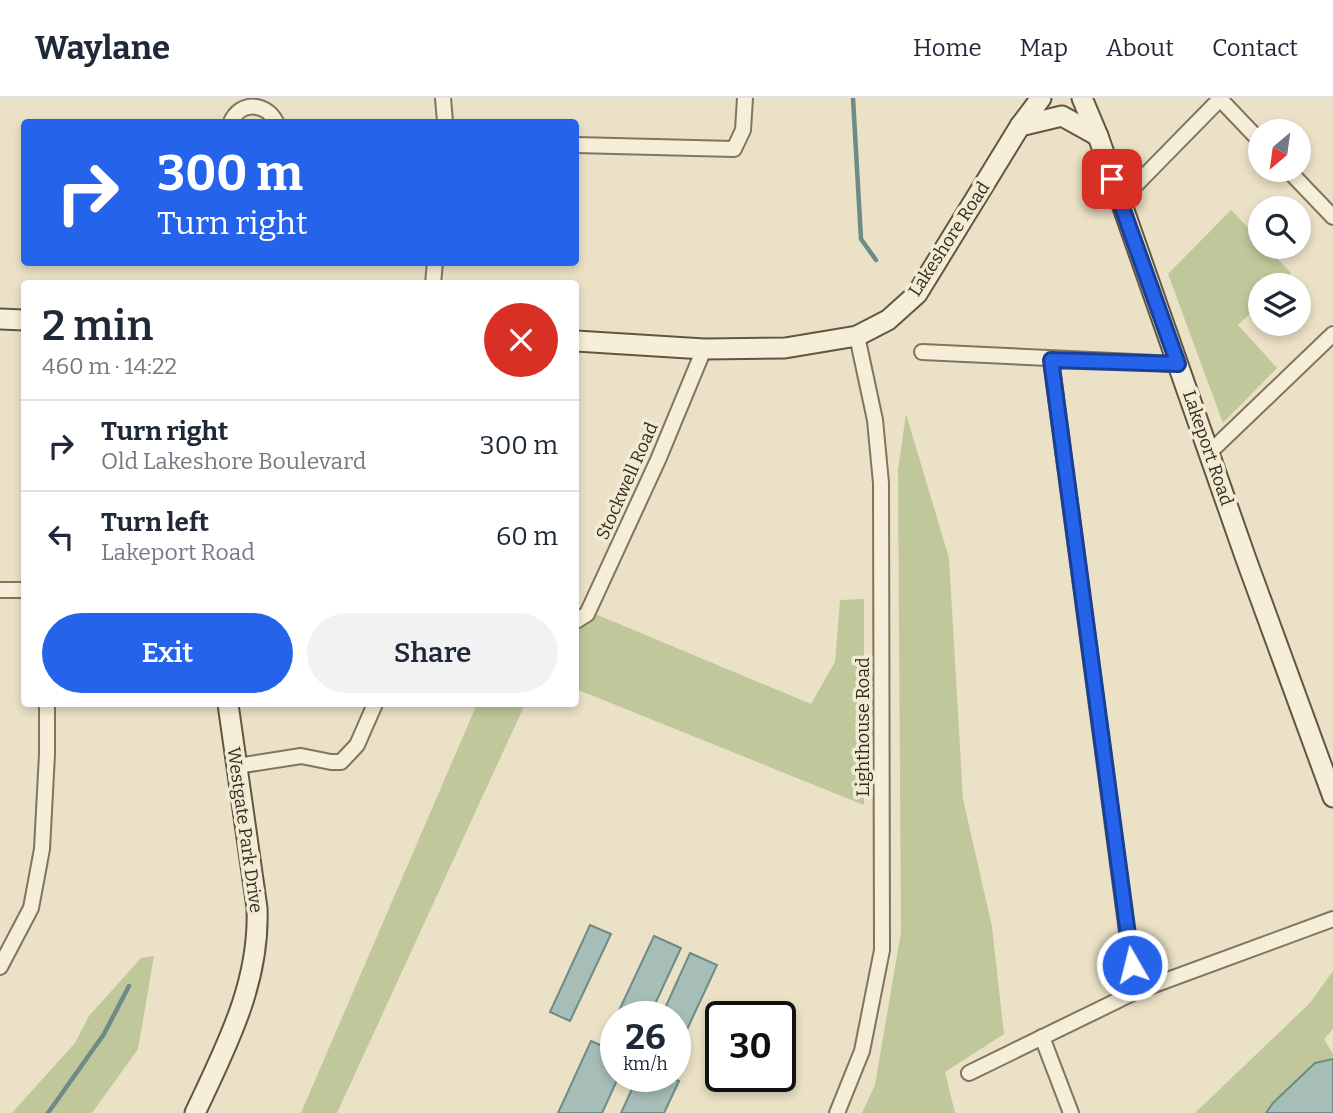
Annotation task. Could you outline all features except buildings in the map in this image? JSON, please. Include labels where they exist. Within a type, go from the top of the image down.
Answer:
[{"type":"main road","name":"Lakeshore Road","points":[[579,341],[704,349],[785,348],[857,336],[888,320],[918,294],[1020,126],[1041,98]]},
{"type":"main road","name":"Lakeport Road","points":[[1082,98],[1098,136],[1246,559],[1333,797]]},
{"type":"main road","points":[[1020,126],[1062,116],[1098,136]]},
{"type":"main road","points":[[0,320],[21,320]]},
{"type":"main road","name":"Westgate Park Drive","points":[[195,1113],[240,1016],[249,987],[258,929],[228,707]]},
{"type":"street","points":[[443,98],[445,119]]},
{"type":"street","points":[[579,145],[734,149],[743,130],[745,98]]},
{"type":"street","points":[[1120,201],[1220,98],[1248,128]]},
{"type":"street","points":[[233,119],[239,111],[254,102],[268,111],[274,119]]},
{"type":"street","points":[[1299,182],[1333,217]]},
{"type":"street","points":[[1210,452],[1333,334]]},
{"type":"street","name":"Lighthouse Road","points":[[837,1113],[862,1051],[882,950],[881,483],[875,420],[857,336]]},
{"type":"street","name":"Stockwell Road","points":[[579,619],[587,614],[659,460],[704,349]]},
{"type":"street","points":[[922,352],[1178,364]]},
{"type":"street","points":[[1051,360],[1135,992]]},
{"type":"street","points":[[0,590],[21,590]]},
{"type":"street","points":[[0,967],[31,908],[40,861],[47,754],[47,707]]},
{"type":"street","points":[[237,766],[300,756],[341,762],[356,745],[374,707]]},
{"type":"street","points":[[969,1073],[1135,992],[1333,919]]},
{"type":"street","points":[[1042,1038],[1071,1113]]},
{"type":"green space","points":[[1231,210],[1248,228],[1248,259],[1278,259],[1291,273],[1248,273],[1248,315],[1238,325],[1277,368],[1223,423],[1168,274]]},
{"type":"green space","points":[[906,414],[949,558],[963,799],[992,927],[1004,1034],[945,1072],[955,1113],[862,1113],[875,1085],[901,932],[898,470]]},
{"type":"green space","points":[[864,599],[864,805],[579,690],[579,607],[811,704],[835,662],[840,600]]},
{"type":"green space","points":[[476,707],[524,707],[337,1113],[301,1113]]},
{"type":"green space","points":[[154,956],[138,1049],[92,1113],[12,1113],[75,1043],[89,1016],[141,958]]},
{"type":"green space","points":[[1333,971],[1333,1029],[1324,1039],[1333,1059],[1314,1063],[1266,1113],[1195,1113],[1310,1003]]},
{"type":"water","points":[[590,925],[611,934],[570,1021],[550,1012]]},
{"type":"water","points":[[654,936],[681,948],[656,1001],[624,1001]]},
{"type":"water","points":[[690,953],[717,965],[691,1021],[691,1001],[668,1001]]},
{"type":"water","points":[[591,1041],[600,1045],[600,1092],[612,1092],[602,1113],[558,1113]]},
{"type":"water","points":[[1333,1059],[1333,1113],[1266,1113],[1315,1063]]},
{"type":"water","points":[[631,1092],[674,1092],[664,1113],[621,1113]]},
{"type":"waterway","points":[[853,98],[861,239],[876,260]]},
{"type":"waterway","points":[[48,1113],[104,1034],[129,986]]},
{"type":"route","points":[[1112,179],[1178,364],[1051,360],[1132,965]]}]
